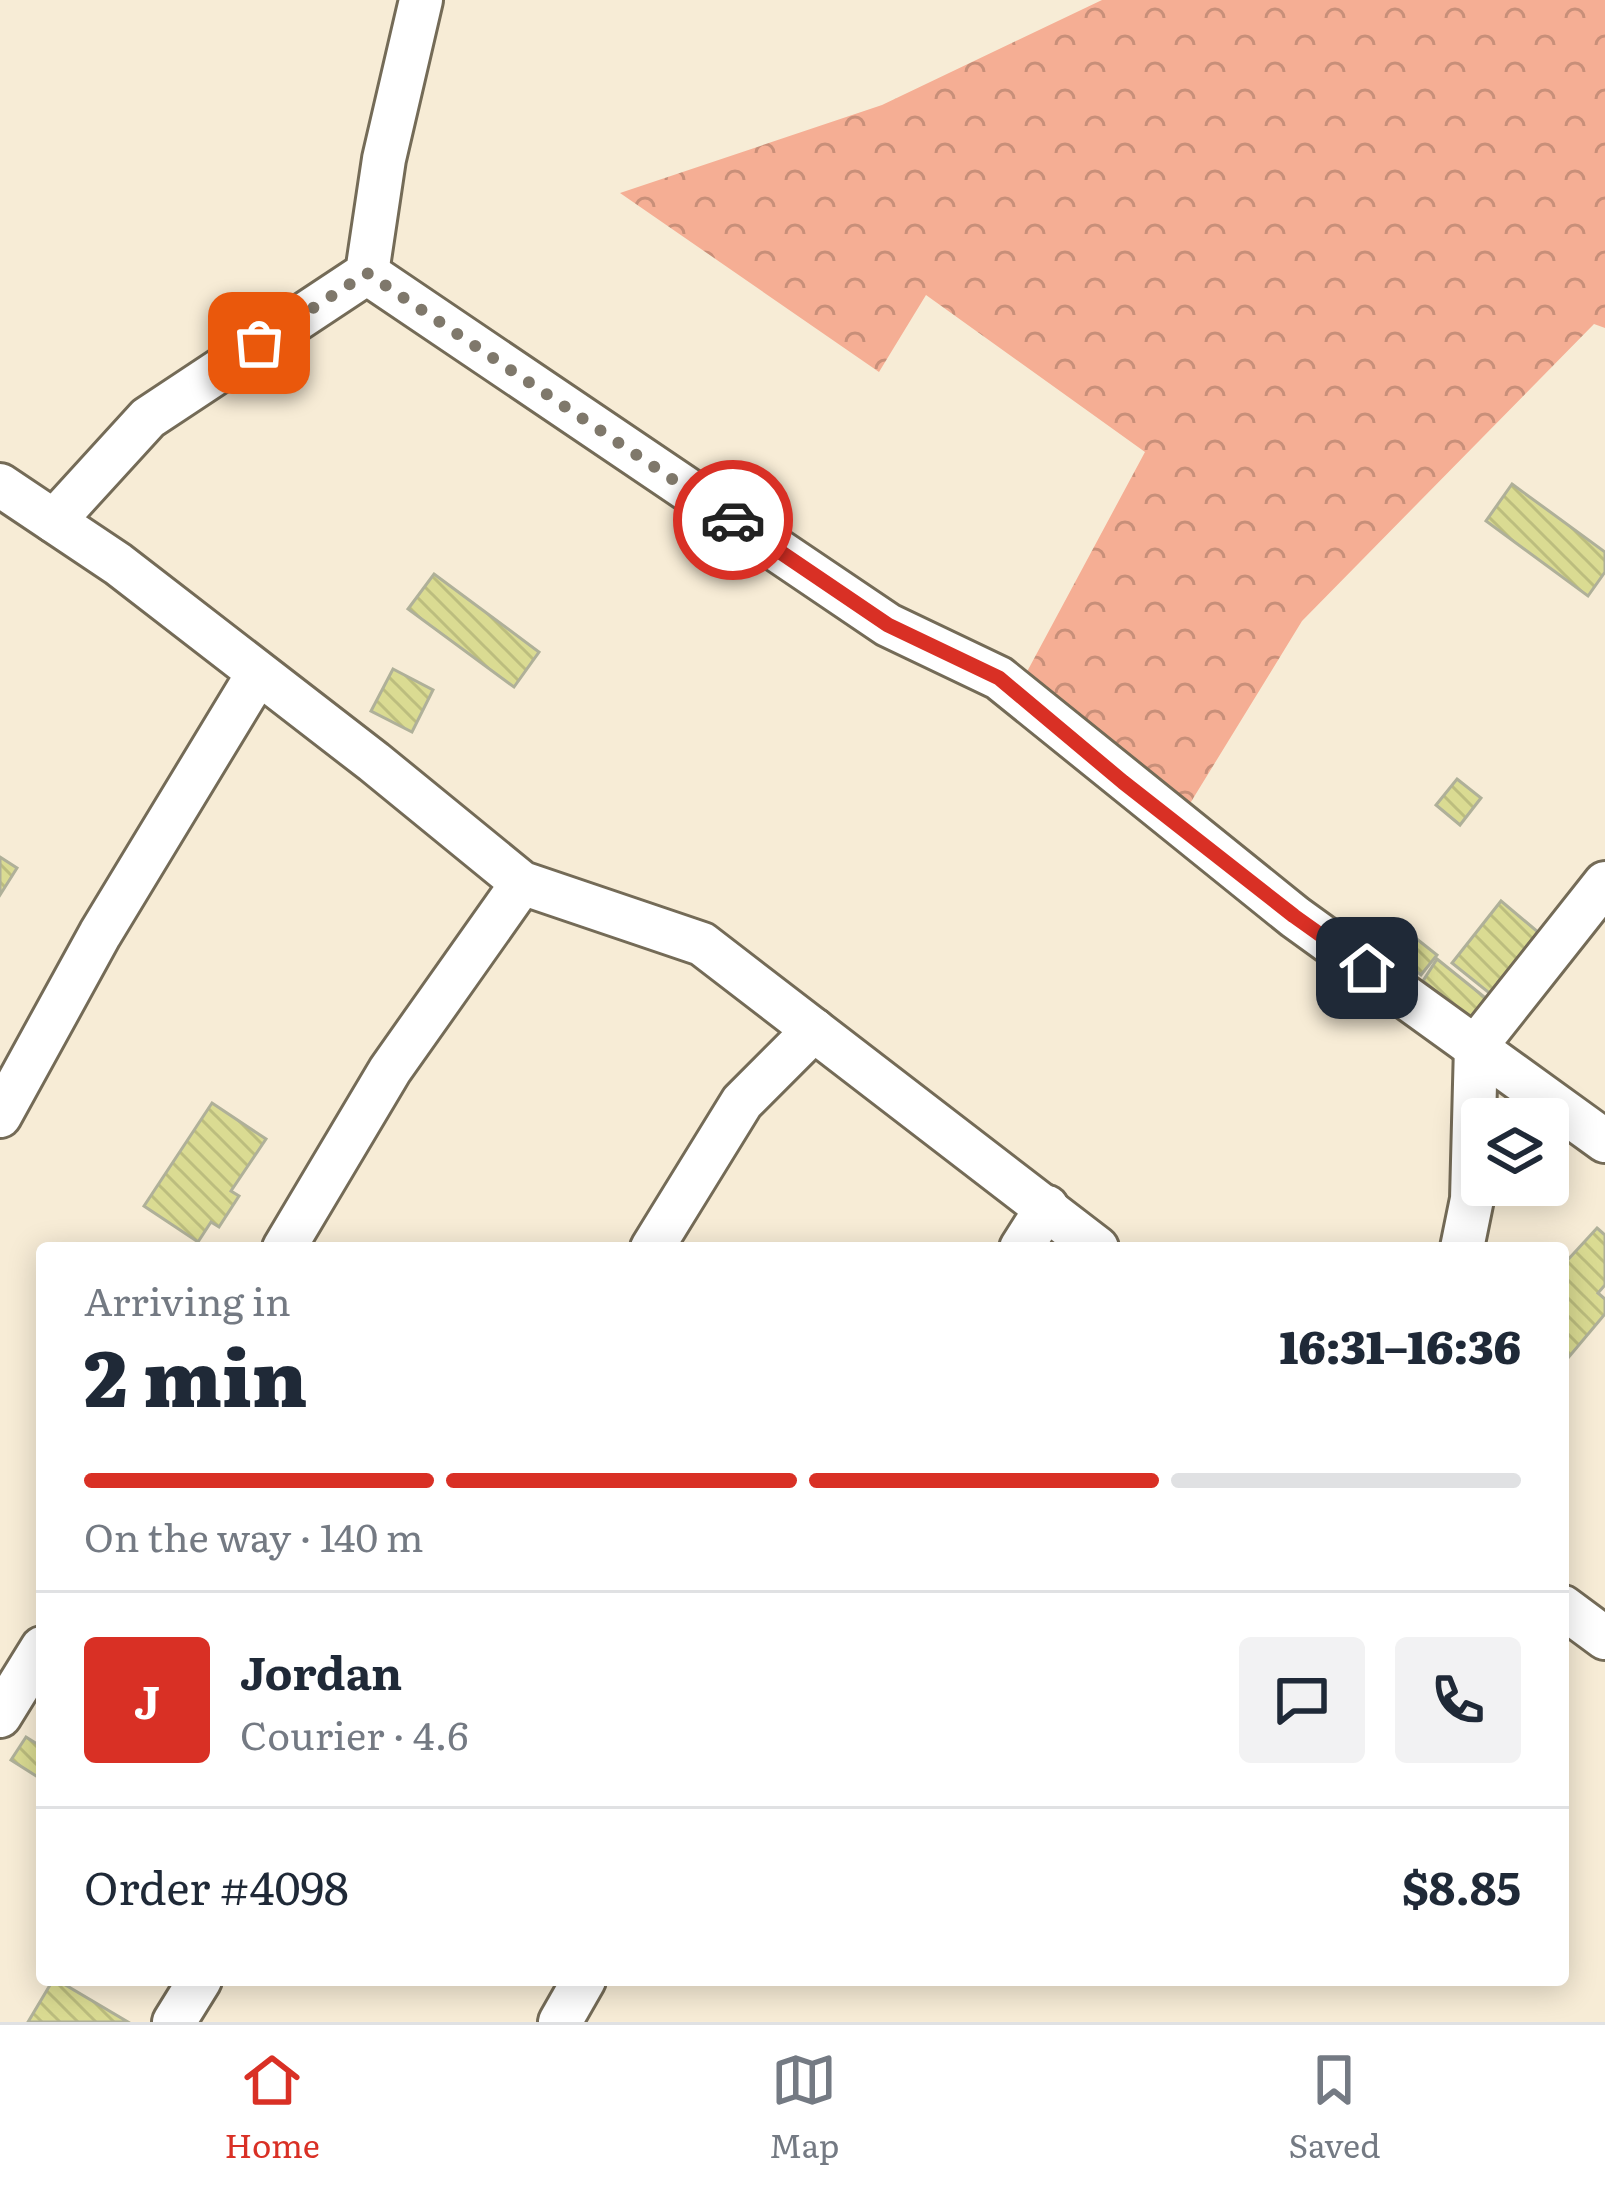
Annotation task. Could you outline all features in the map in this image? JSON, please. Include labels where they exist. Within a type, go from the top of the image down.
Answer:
[{"type":"street","points":[[54,521],[148,418],[367,273],[384,159],[422,0]]},
{"type":"street","points":[[367,273],[888,625],[999,678],[1294,916],[1605,1141]]},
{"type":"street","points":[[3,494],[118,564],[522,883],[702,944],[1090,1242]]},
{"type":"street","points":[[0,1116],[100,934],[257,675]]},
{"type":"street","points":[[288,1242],[390,1070],[522,883]]},
{"type":"street","points":[[1463,1242],[1472,1199],[1476,1046],[1605,883]]},
{"type":"street","points":[[656,1242],[742,1102],[814,1030]]},
{"type":"street","points":[[1025,1242],[1047,1207]]},
{"type":"street","points":[[1569,1611],[1605,1638]]},
{"type":"street","points":[[0,1716],[36,1658]]},
{"type":"street","points":[[174,2022],[196,1986]]},
{"type":"street","points":[[560,2022],[581,1986]]},
{"type":"green space","points":[[1102,0],[1605,0],[1605,328],[1594,324],[1302,621],[1186,810],[1022,681],[1145,452],[926,295],[879,372],[620,193],[882,105]]},
{"type":"building","points":[[1512,484],[1605,552],[1605,572],[1588,596],[1486,521]]},
{"type":"building","points":[[434,574],[539,652],[514,687],[408,609]]},
{"type":"building","points":[[393,669],[433,690],[412,732],[371,711]]},
{"type":"building","points":[[1457,779],[1481,798],[1460,825],[1436,805]]},
{"type":"building","points":[[0,857],[17,868],[0,895]]},
{"type":"building","points":[[1501,901],[1538,932],[1511,976],[1506,973],[1498,982],[1502,985],[1493,996],[1452,963]]},
{"type":"building","points":[[1408,932],[1437,955],[1421,975],[1392,952]]},
{"type":"building","points":[[1437,959],[1488,1000],[1472,1020],[1423,981]]},
{"type":"building","points":[[212,1103],[266,1139],[231,1191],[239,1196],[219,1227],[211,1222],[198,1242],[144,1206]]},
{"type":"building","points":[[1597,1228],[1605,1235],[1605,1285],[1598,1293],[1605,1299],[1605,1314],[1569,1357],[1569,1258]]},
{"type":"building","points":[[26,1737],[36,1743],[36,1776],[11,1760]]},
{"type":"building","points":[[49,1986],[67,1986],[128,2022],[28,2022]]},
{"type":"way so far","points":[[259,343],[367,273],[733,520]]},
{"type":"route","points":[[733,520],[888,625],[999,678],[1123,782],[1367,968]]}]
